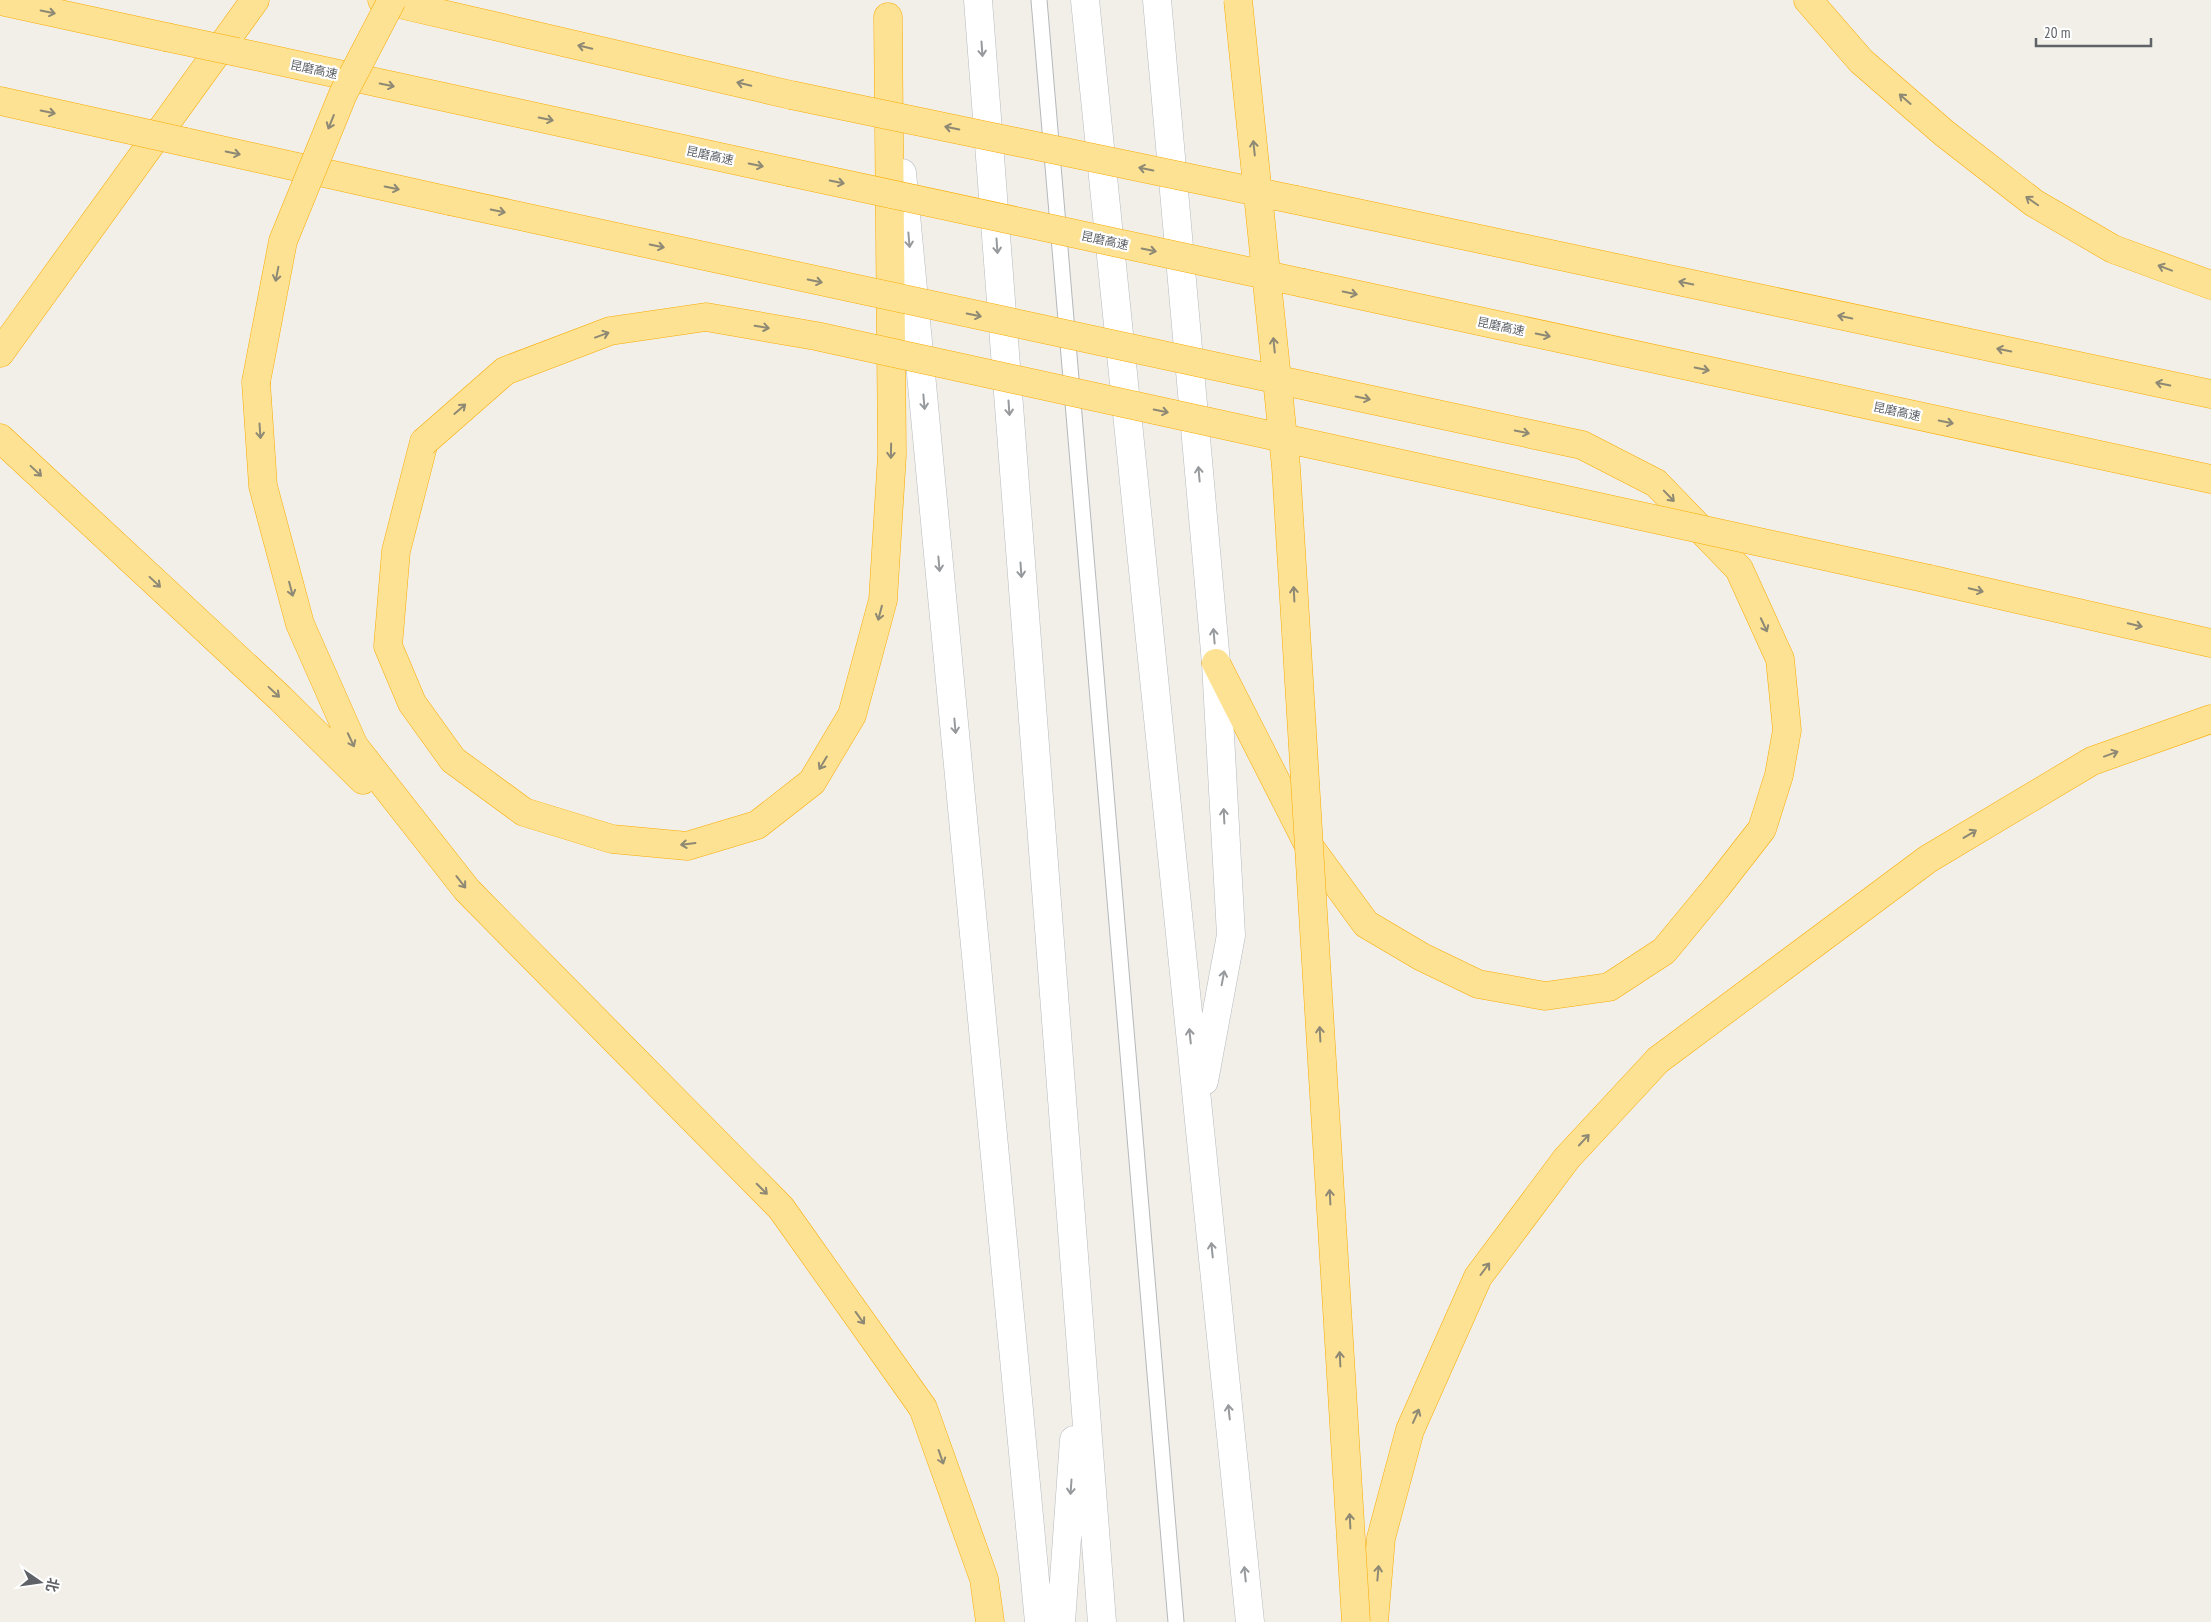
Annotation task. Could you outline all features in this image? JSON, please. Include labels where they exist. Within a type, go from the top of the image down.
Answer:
[{"type":"highway","points":[[0,353],[255,0]]},
{"type":"highway","points":[[382,0],[791,95],[2211,394]]},
{"type":"highway","points":[[392,0],[343,94],[283,241],[256,382],[263,486],[300,624],[354,746],[444,860],[474,897],[781,1208],[923,1408],[984,1579],[990,1622]]},
{"type":"highway","points":[[1238,0],[1286,466],[1356,1622]]},
{"type":"highway","points":[[1808,0],[1861,61],[1944,133],[2034,203],[2113,249],[2211,285]]},
{"type":"highway","name":"昆磨高速","points":[[0,2],[2211,479]]},
{"type":"highway","points":[[887,9],[892,455],[883,600],[852,714],[812,782],[757,825],[687,846],[612,839],[524,812],[453,760],[412,703],[388,646],[396,551],[424,442],[505,370],[610,331],[706,318],[816,336],[1929,579],[2211,643]]},
{"type":"highway","points":[[0,101],[1582,445],[1656,483],[1739,569],[1780,659],[1787,730],[1779,775],[1762,829],[1664,951],[1609,987],[1545,996],[1478,984],[1422,958],[1366,924],[1309,846],[1216,663]]},
{"type":"highway","points":[[0,438],[280,698],[444,860]]},
{"type":"highway","points":[[1374,1622],[1382,1538],[1410,1430],[1478,1277],[1567,1158],[1658,1060],[1928,859],[2092,761],[2211,719]]},
{"type":"main road","points":[[978,0],[1102,1622]]},
{"type":"main road","points":[[1085,0],[1250,1622]]},
{"type":"main road","points":[[1157,0],[1216,663],[1231,935],[1198,1112]]},
{"type":"main road","points":[[887,9],[1039,1622]]},
{"type":"main road","points":[[1061,1622],[1081,1351]]},
{"type":"lane","points":[[1039,0],[1176,1622]]}]
